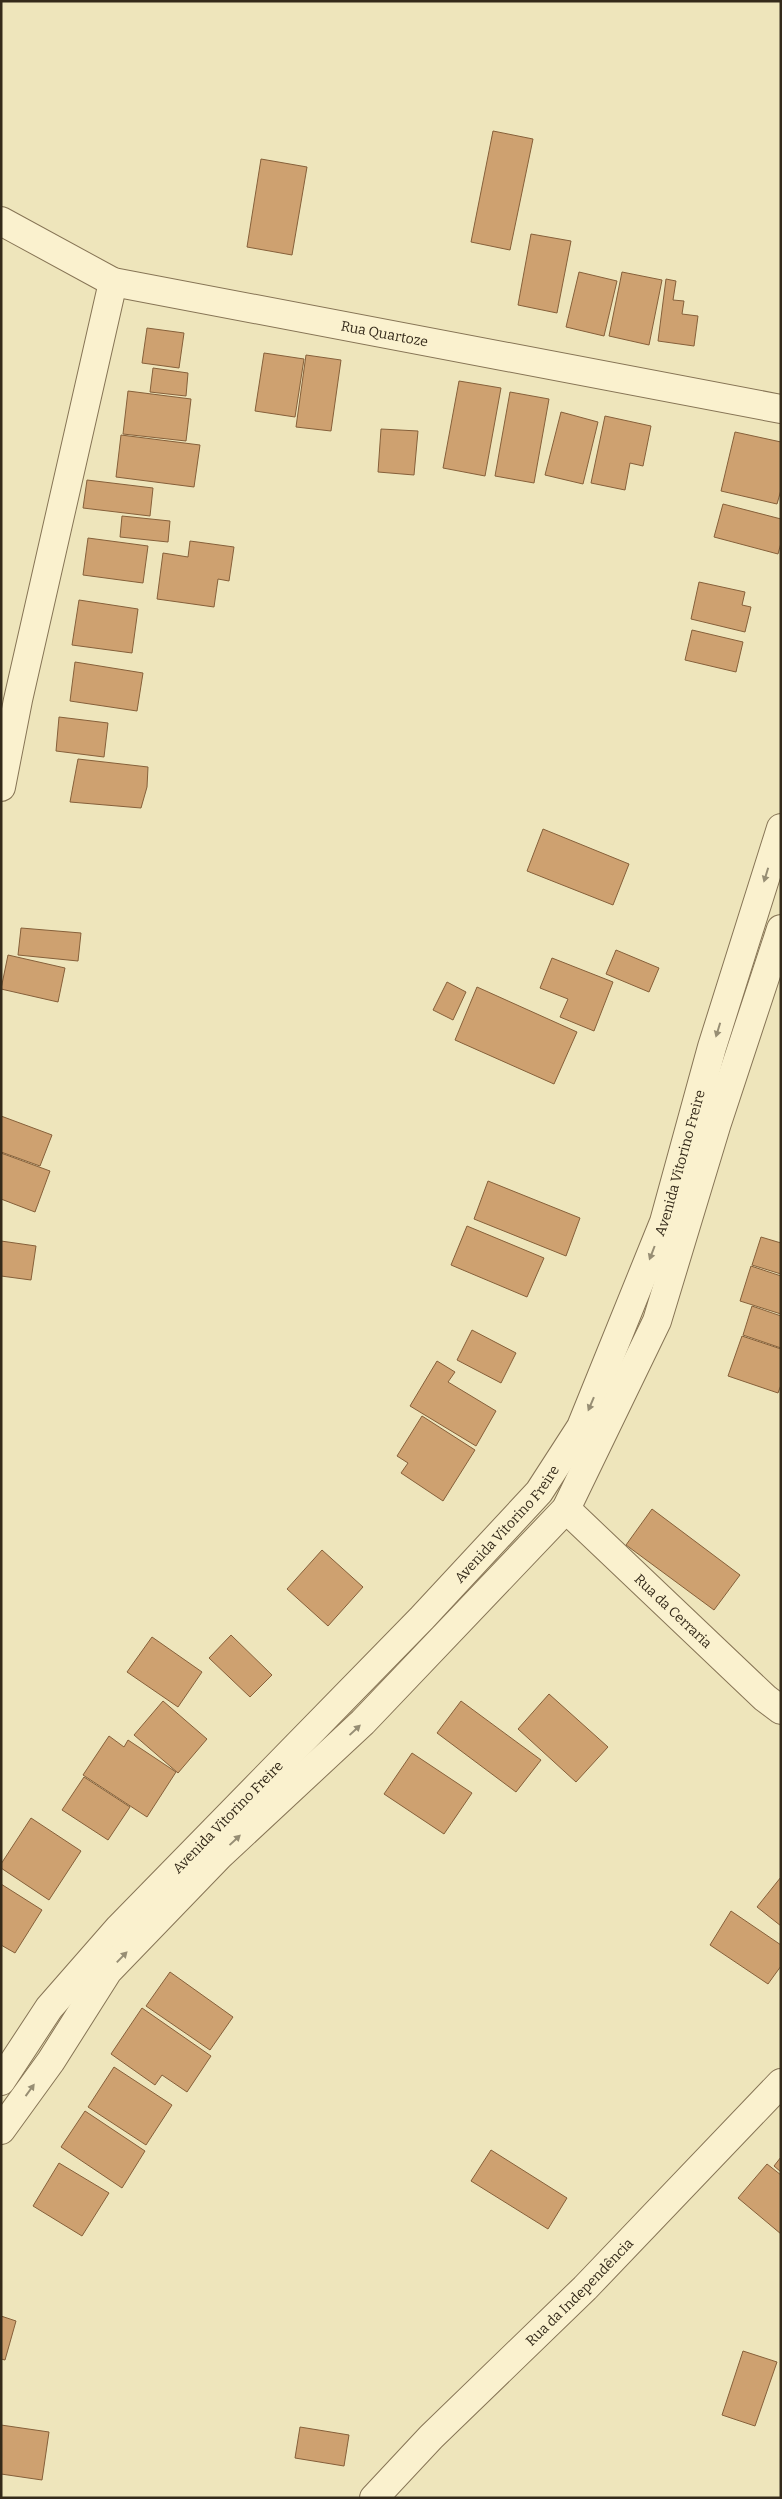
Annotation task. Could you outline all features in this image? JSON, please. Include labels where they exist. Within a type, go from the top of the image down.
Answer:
[{"type":"street","name":"Rua Quartoze","points":[[1,221],[113,282],[781,409]]},
{"type":"street","points":[[1,787],[10,698],[113,282]]},
{"type":"street","name":"Avenida Vitorino Freire","points":[[1,2081],[49,2008],[119,1928],[422,1618],[520,1513],[539,1492],[582,1427],[664,1222],[712,1047],[781,828]]},
{"type":"street","name":"Avenida Vitorino Freire","points":[[1,2130],[51,2061],[108,1971],[219,1856],[363,1722],[566,1509],[657,1321],[717,1123],[781,929]]},
{"type":"street","name":"Rua da Cerraria","points":[[566,1509],[764,1698],[781,1710]]},
{"type":"street","name":"Rua da Independência","points":[[374,2498],[431,2437],[586,2288],[781,2083]]},
{"type":"building","points":[[493,131],[533,139],[510,250],[471,242]]},
{"type":"building","points":[[261,159],[307,167],[292,255],[247,247]]},
{"type":"building","points":[[531,234],[571,241],[557,313],[518,305]]},
{"type":"building","points":[[579,272],[617,281],[604,336],[566,327]]},
{"type":"building","points":[[622,272],[662,280],[649,345],[609,336]]},
{"type":"building","points":[[666,279],[676,281],[673,300],[684,301],[682,314],[698,316],[694,346],[658,341]]},
{"type":"building","points":[[147,328],[184,333],[179,368],[142,363]]},
{"type":"building","points":[[264,353],[304,359],[295,417],[255,411]]},
{"type":"building","points":[[306,355],[341,360],[331,431],[296,427]]},
{"type":"building","points":[[153,368],[188,373],[186,396],[150,392]]},
{"type":"building","points":[[459,381],[501,388],[485,476],[443,468]]},
{"type":"building","points":[[128,391],[191,399],[186,441],[123,434]]},
{"type":"building","points":[[510,392],[549,399],[534,483],[495,476]]},
{"type":"building","points":[[561,412],[598,422],[583,484],[545,475]]},
{"type":"building","points":[[605,416],[651,426],[643,466],[630,463],[625,490],[591,483]]},
{"type":"building","points":[[381,429],[418,431],[414,475],[378,472]]},
{"type":"building","points":[[735,432],[781,442],[781,490],[777,504],[721,491]]},
{"type":"building","points":[[121,435],[200,445],[194,487],[116,477]]},
{"type":"building","points":[[87,480],[153,488],[150,516],[83,508]]},
{"type":"building","points":[[723,504],[781,519],[781,543],[778,554],[714,537]]},
{"type":"building","points":[[122,516],[170,521],[168,542],[120,537]]},
{"type":"building","points":[[88,538],[148,546],[143,583],[83,575]]},
{"type":"building","points":[[190,541],[234,547],[229,581],[218,579],[214,607],[157,599],[163,553],[188,557]]},
{"type":"building","points":[[699,582],[745,592],[742,605],[751,607],[745,632],[691,619]]},
{"type":"building","points":[[79,600],[138,609],[132,653],[72,645]]},
{"type":"building","points":[[692,630],[743,642],[736,672],[685,660]]},
{"type":"building","points":[[75,662],[143,673],[137,711],[70,701]]},
{"type":"building","points":[[59,717],[108,723],[104,757],[56,751]]},
{"type":"building","points":[[78,759],[148,767],[147,787],[141,808],[70,802]]},
{"type":"building","points":[[543,829],[629,864],[613,905],[527,871]]},
{"type":"building","points":[[21,928],[81,933],[78,961],[18,955]]},
{"type":"building","points":[[616,950],[659,968],[649,992],[606,974]]},
{"type":"building","points":[[8,955],[65,968],[58,1002],[1,989]]},
{"type":"building","points":[[552,958],[613,982],[594,1031],[560,1017],[568,999],[540,988]]},
{"type":"building","points":[[447,982],[466,992],[453,1020],[433,1010]]},
{"type":"building","points":[[477,987],[577,1032],[554,1084],[455,1040]]},
{"type":"building","points":[[1,1116],[52,1135],[40,1166],[1,1152]]},
{"type":"building","points":[[1,1153],[50,1171],[35,1212],[1,1199]]},
{"type":"building","points":[[488,1181],[580,1218],[566,1256],[474,1219]]},
{"type":"building","points":[[467,1226],[544,1258],[527,1297],[451,1265]]},
{"type":"building","points":[[761,1237],[781,1243],[781,1274],[752,1265]]},
{"type":"building","points":[[1,1241],[36,1246],[31,1280],[1,1276]]},
{"type":"building","points":[[751,1266],[781,1276],[781,1314],[740,1301]]},
{"type":"building","points":[[752,1306],[781,1316],[781,1348],[743,1335]]},
{"type":"building","points":[[472,1330],[516,1353],[501,1383],[457,1360]]},
{"type":"building","points":[[742,1336],[781,1349],[781,1385],[778,1393],[728,1376]]},
{"type":"building","points":[[437,1361],[455,1372],[448,1382],[496,1411],[476,1446],[410,1406]]},
{"type":"building","points":[[422,1416],[475,1450],[443,1501],[401,1473],[408,1463],[397,1456]]},
{"type":"building","points":[[652,1509],[740,1575],[714,1610],[626,1545]]},
{"type":"building","points":[[322,1550],[363,1587],[328,1626],[287,1589]]},
{"type":"building","points":[[231,1635],[272,1675],[250,1697],[209,1658]]},
{"type":"building","points":[[152,1637],[202,1672],[178,1707],[127,1672]]},
{"type":"building","points":[[549,1694],[608,1747],[576,1782],[518,1729]]},
{"type":"building","points":[[163,1701],[207,1739],[178,1773],[134,1735]]},
{"type":"building","points":[[461,1701],[541,1760],[516,1792],[437,1733]]},
{"type":"building","points":[[109,1736],[124,1747],[128,1740],[176,1772],[147,1817],[83,1775]]},
{"type":"building","points":[[412,1753],[472,1793],[444,1834],[384,1794]]},
{"type":"building","points":[[84,1777],[130,1807],[108,1840],[62,1810]]},
{"type":"building","points":[[31,1818],[81,1851],[49,1900],[1,1868],[1,1864]]},
{"type":"building","points":[[781,1877],[781,1926],[757,1907]]},
{"type":"building","points":[[1,1884],[42,1910],[15,1953],[1,1945]]},
{"type":"building","points":[[731,1911],[781,1945],[781,1966],[768,1984],[710,1945]]},
{"type":"building","points":[[170,1972],[233,2017],[210,2050],[146,2006]]},
{"type":"building","points":[[142,2008],[211,2056],[187,2092],[162,2075],[155,2085],[111,2054]]},
{"type":"building","points":[[114,2067],[172,2105],[146,2145],[88,2107]]},
{"type":"building","points":[[85,2111],[145,2151],[122,2188],[61,2147]]},
{"type":"building","points":[[491,2150],[567,2198],[548,2229],[471,2181]]},
{"type":"building","points":[[781,2157],[781,2172],[774,2166]]},
{"type":"building","points":[[59,2163],[109,2193],[82,2236],[33,2206]]},
{"type":"building","points":[[767,2164],[781,2175],[781,2234],[738,2198]]},
{"type":"building","points":[[1,2316],[16,2321],[5,2360],[1,2359]]},
{"type":"building","points":[[743,2351],[777,2362],[755,2426],[722,2415]]},
{"type":"building","points":[[1,2425],[49,2432],[42,2480],[1,2474]]},
{"type":"building","points":[[300,2427],[349,2435],[344,2466],[295,2458]]}]
